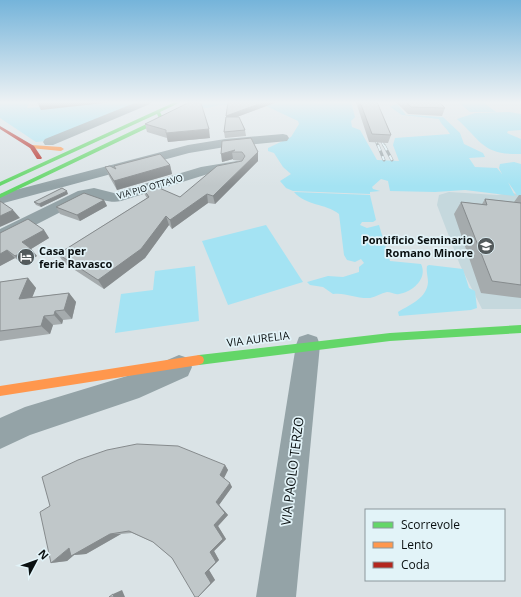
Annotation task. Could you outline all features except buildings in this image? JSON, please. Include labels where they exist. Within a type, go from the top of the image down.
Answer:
[{"type":"street","points":[[5,130],[32,147],[39,158]]},
{"type":"street","points":[[49,142],[78,130]]},
{"type":"street","points":[[0,175],[103,130]]},
{"type":"street","points":[[0,184],[118,130]]},
{"type":"street","points":[[0,196],[139,130]]},
{"type":"street","points":[[0,200],[188,149],[225,143],[282,138]]},
{"type":"street","points":[[96,140],[108,144]]},
{"type":"street","points":[[32,147],[61,149]]},
{"type":"street","name":"VIA PIO OTTAVO","points":[[0,236],[84,194],[95,192],[107,197],[115,198],[206,170],[237,165]]},
{"type":"street","name":"VIA AURELIA","points":[[0,391],[192,360],[308,345],[521,329]]},
{"type":"street","name":"VIA PAOLO TERZO","points":[[276,597],[308,345]]},
{"type":"street","points":[[0,434],[25,422],[139,385],[192,360]]},
{"type":"shaded area","points":[[18,130],[74,130],[47,141],[36,142]]},
{"type":"shaded area","points":[[295,130],[360,130],[377,160],[399,161],[393,145],[395,138],[450,134],[447,130],[457,130],[460,133],[464,144],[483,153],[485,157],[469,158],[475,167],[497,168],[502,174],[499,168],[500,164],[514,162],[521,164],[521,196],[517,195],[508,182],[515,196],[465,190],[435,192],[390,191],[388,181],[381,179],[372,187],[373,189],[380,191],[370,192],[370,194],[293,191],[286,188],[280,181],[291,174],[283,167],[274,153],[268,151],[268,148],[291,137]]},
{"type":"shaded area","points":[[468,130],[521,130],[508,131],[507,133],[521,139],[521,154],[498,152],[484,146]]},
{"type":"shaded area","points":[[294,192],[370,195],[376,220],[373,222],[362,222],[360,225],[367,228],[379,225],[390,261],[421,264],[423,269],[421,279],[418,284],[404,293],[398,294],[387,292],[370,298],[333,294],[323,287],[310,285],[307,282],[328,276],[343,277],[359,272],[359,267],[364,263],[361,259],[355,262],[347,260],[344,255],[339,214],[334,210],[304,200]]},
{"type":"shaded area","name":"Pontificio Seminario Romano Minore","points":[[449,192],[497,195],[509,193],[521,194],[521,309],[482,309],[460,265],[437,205],[439,195]]},
{"type":"shaded area","points":[[266,225],[303,282],[228,305],[202,241]]},
{"type":"shaded area","points":[[195,266],[199,321],[115,333],[121,294],[153,290],[155,271]]},
{"type":"shaded area","points":[[427,266],[463,269],[469,288],[475,291],[477,308],[471,310],[399,316],[398,312],[418,300],[425,292],[428,282]]},
{"type":"railway","points":[[378,134],[384,146]]},
{"type":"railway","points":[[375,139],[378,146]]},
{"type":"railway","points":[[378,145],[384,160]]},
{"type":"railway","points":[[384,145],[392,160]]},
{"type":"traffic: fast","points":[[0,184],[118,130]]},
{"type":"traffic: fast","points":[[0,196],[139,130]]},
{"type":"traffic: fast","points":[[199,360],[390,337],[521,329]]},
{"type":"traffic: slow","points":[[32,147],[61,149]]},
{"type":"traffic: slow","points":[[0,391],[199,360]]},
{"type":"traffic: jam","points":[[5,130],[32,147],[39,158]]},
{"type":"place","name":"Pontificio Seminario Romano Minore","points":[[486,246]]},
{"type":"place","name":"Casa per ferie Ravasco","points":[[26,257]]}]
